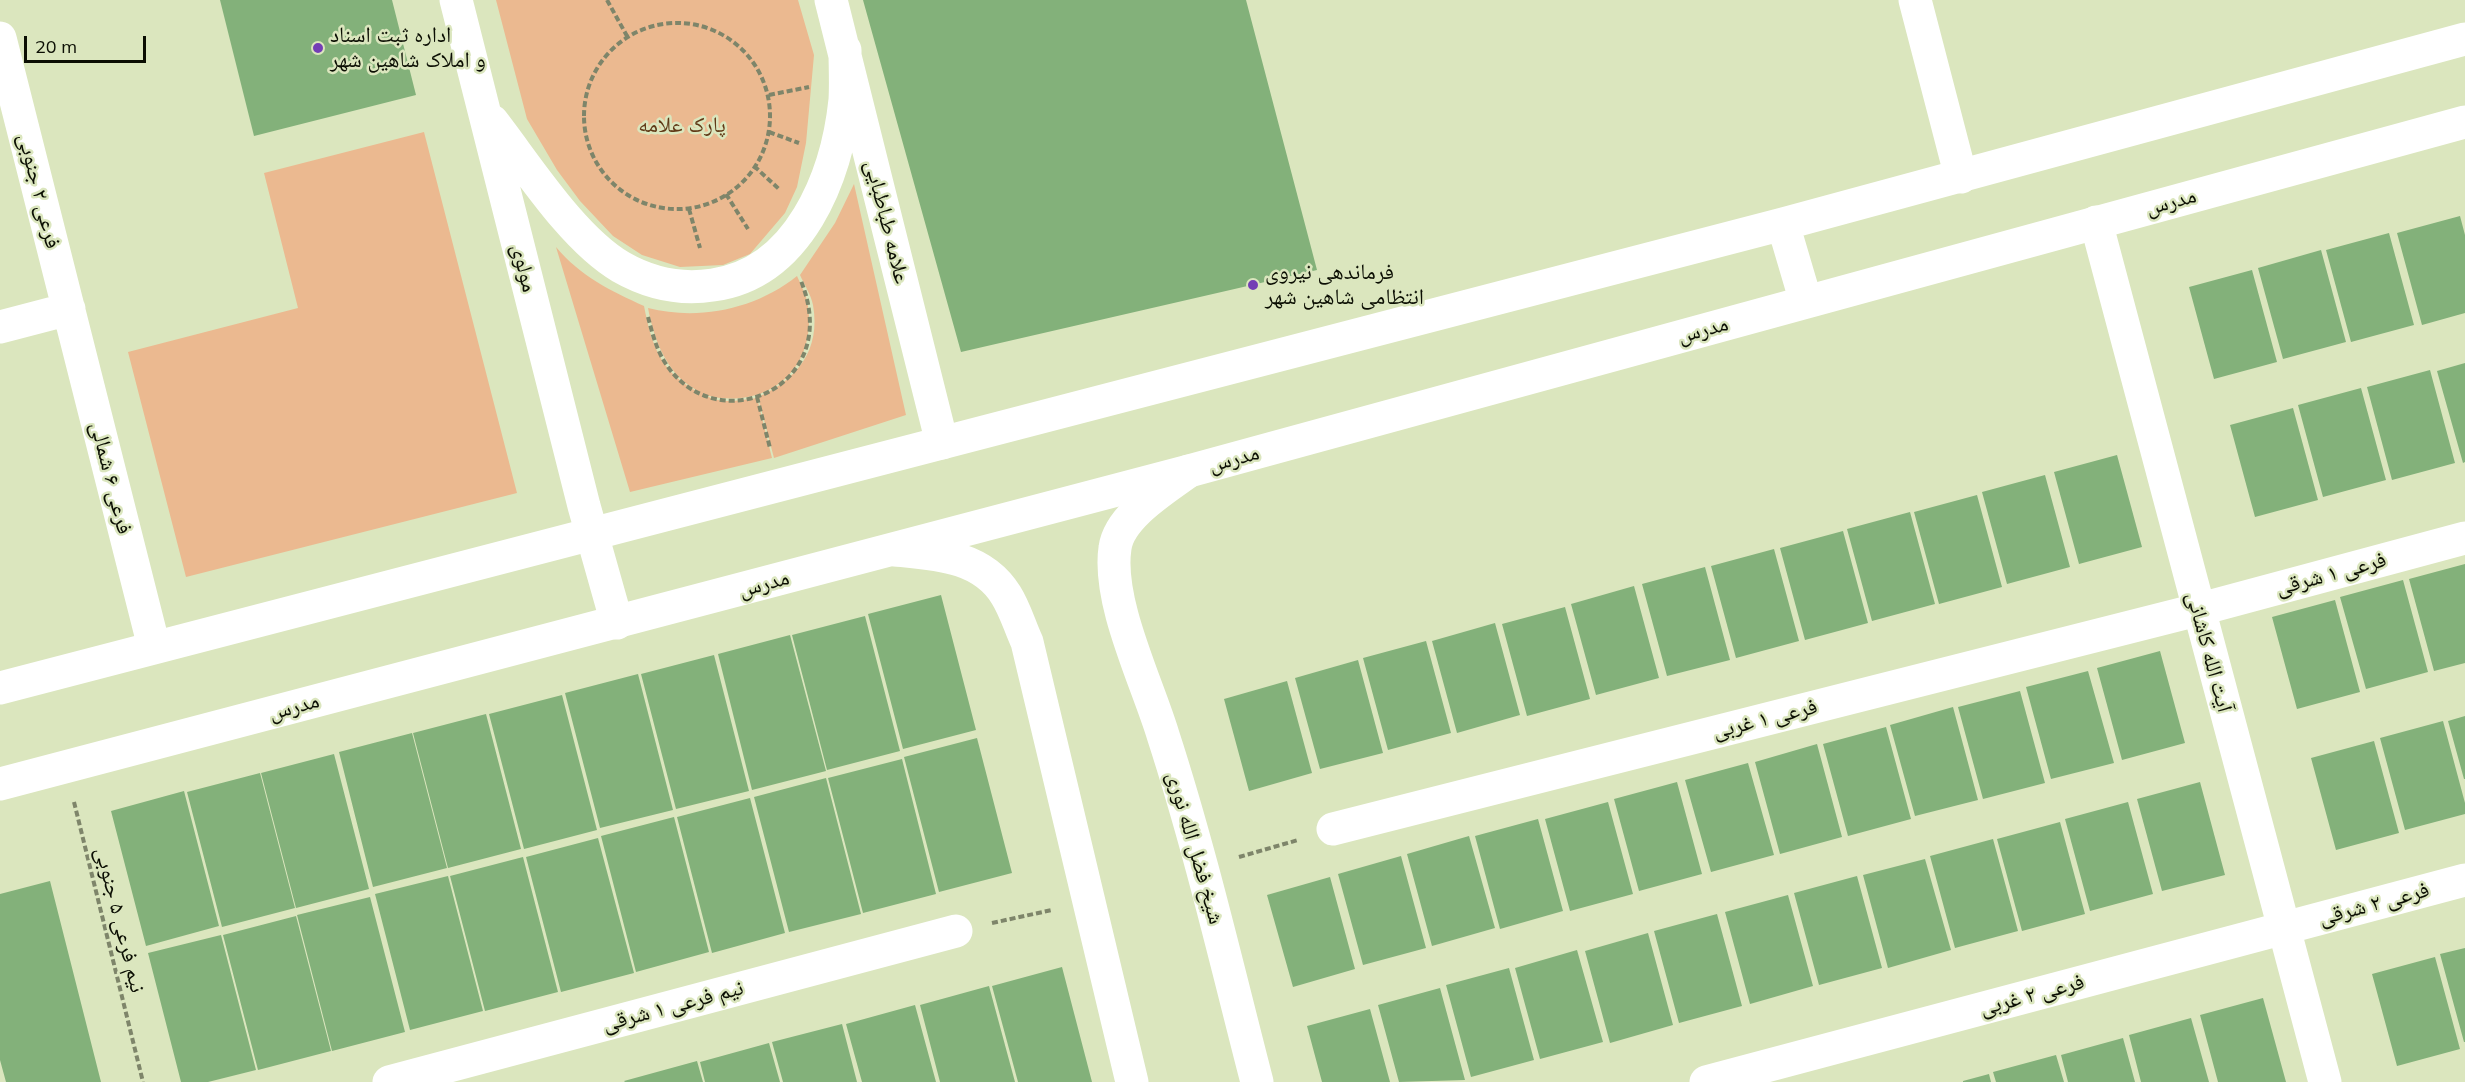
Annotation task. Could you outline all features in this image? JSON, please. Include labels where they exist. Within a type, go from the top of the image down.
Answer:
[{"type":"street","name":"مولوی","points":[[456,0],[592,536],[617,623]]},
{"type":"street","name":"علامه طباطبایی","points":[[831,0],[942,443]]},
{"type":"street","points":[[1915,0],[1961,177]]},
{"type":"street","name":"فرعی ۲ جنوبی","points":[[0,38],[69,309]]},
{"type":"street","points":[[0,688],[592,536],[1783,224],[2465,39]]},
{"type":"street","points":[[484,110],[587,241],[621,267],[660,284],[696,288],[731,283],[761,270],[780,254],[803,228],[821,195],[845,100],[845,50]]},
{"type":"street","name":"مدرس","points":[[0,784],[895,550],[2465,122]]},
{"type":"street","name":"آیت الله کاشانی","points":[[2096,222],[2197,609],[2325,1082]]},
{"type":"street","points":[[1783,224],[1806,302]]},
{"type":"street","points":[[0,327],[69,309]]},
{"type":"street","name":"فرعی ۶ شمالی","points":[[69,309],[154,647]]},
{"type":"street","name":"شیخ فضل الله نوری","points":[[1189,471],[1129,519],[1115,545],[1113,579],[1123,617],[1164,736],[1202,868],[1257,1082]]},
{"type":"street","name":"فرعی ۱ شرقی","points":[[2197,609],[2465,538]]},
{"type":"street","points":[[895,550],[962,559],[983,570],[1006,594],[1028,642],[1132,1082]]},
{"type":"street","name":"فرعی ۱ غربی","points":[[1333,829],[2197,609]]},
{"type":"street","name":"فرعی ۲ شرقی","points":[[2283,928],[2465,880]]},
{"type":"street","name":"فرعی ۲ غربی","points":[[1706,1082],[2283,928]]},
{"type":"street","name":"نیم فرعی ۱ شرقی","points":[[389,1082],[956,931]]},
{"type":"path","points":[[607,0],[627,36]]},
{"type":"path","points":[[684,22],[713,29],[739,45],[758,67],[769,95],[769,132],[763,153],[745,180],[719,199],[688,208],[656,207],[626,195],[603,173],[588,145],[583,113],[590,82],[605,57],[627,36],[655,25],[684,22]]},
{"type":"path","points":[[769,95],[816,86]]},
{"type":"path","points":[[769,132],[808,146]]},
{"type":"path","points":[[754,166],[785,195]]},
{"type":"path","points":[[726,194],[749,231]]},
{"type":"path","points":[[688,208],[700,250]]},
{"type":"path","points":[[645,305],[664,362],[682,381],[715,399],[758,397],[789,379],[800,364],[807,348],[811,326],[810,303],[798,274]]},
{"type":"path","points":[[758,397],[773,459]]},
{"type":"path","name":"نیم فرعی ۵ جنوبی","points":[[65,767],[143,1082]]},
{"type":"path","points":[[1202,868],[1333,829]]},
{"type":"path","points":[[956,931],[1089,902]]},
{"type":"green space","name":"پارک علامه","points":[[496,0],[798,0],[814,55],[806,143],[797,187],[785,213],[750,254],[723,265],[680,267],[642,255],[613,236],[580,201],[557,170],[527,119]]},
{"type":"green space","points":[[424,132],[517,493],[186,577],[128,352],[298,308],[264,173]]},
{"type":"green space","points":[[854,184],[906,415],[774,458],[758,397],[784,382],[795,372],[809,349],[815,321],[813,305],[800,275],[835,223]]},
{"type":"green space","points":[[556,247],[586,274],[644,306],[660,357],[676,377],[700,393],[675,373],[664,356],[648,308],[687,313],[726,309],[764,297],[797,276],[807,302],[809,329],[804,350],[795,367],[783,381],[767,391],[748,397],[727,398],[705,395],[724,401],[757,398],[772,458],[630,492]]},
{"type":"building","name":"اداره ثبت اسناد و املاک شاهین شهر","points":[[220,0],[392,0],[416,95],[254,136]]},
{"type":"building","points":[[863,0],[1246,0],[1317,270],[961,352]]},
{"type":"building","points":[[2460,216],[2465,235],[2465,313],[2422,325],[2397,233]]},
{"type":"building","points":[[2389,233],[2414,325],[2351,342],[2326,250]]},
{"type":"building","points":[[2321,250],[2346,342],[2283,359],[2258,268]]},
{"type":"building","points":[[2252,270],[2277,362],[2214,379],[2189,287]]},
{"type":"building","points":[[2465,363],[2465,462],[2463,463],[2437,371]]},
{"type":"building","points":[[2430,370],[2455,463],[2392,480],[2367,387]]},
{"type":"building","points":[[2361,388],[2386,480],[2323,497],[2298,405]]},
{"type":"building","points":[[2293,408],[2318,500],[2255,517],[2230,425]]},
{"type":"building","points":[[2117,455],[2142,547],[2079,564],[2054,472]]},
{"type":"building","points":[[2045,475],[2070,567],[2007,584],[1982,492]]},
{"type":"building","points":[[1977,495],[2002,587],[1939,604],[1914,512]]},
{"type":"building","points":[[1910,512],[1935,604],[1872,621],[1847,529]]},
{"type":"building","points":[[1843,531],[1868,623],[1805,640],[1780,548]]},
{"type":"building","points":[[1774,549],[1799,641],[1736,658],[1711,566]]},
{"type":"building","points":[[2465,564],[2465,663],[2434,671],[2409,579]]},
{"type":"building","points":[[1705,567],[1730,660],[1667,676],[1642,584]]},
{"type":"building","points":[[2403,580],[2428,672],[2366,689],[2340,597]]},
{"type":"building","points":[[1634,586],[1659,678],[1596,695],[1571,604]]},
{"type":"building","points":[[941,595],[976,730],[903,749],[868,614]]},
{"type":"building","points":[[2335,600],[2360,692],[2297,709],[2272,617]]},
{"type":"building","points":[[1565,607],[1590,699],[1527,716],[1502,624]]},
{"type":"building","points":[[865,616],[900,751],[827,770],[792,635]]},
{"type":"building","points":[[1495,623],[1520,715],[1457,733],[1432,641]]},
{"type":"building","points":[[790,635],[826,771],[752,790],[718,654]]},
{"type":"building","points":[[1426,641],[1451,733],[1388,750],[1363,658]]},
{"type":"building","points":[[2160,651],[2185,743],[2122,760],[2097,668]]},
{"type":"building","points":[[714,655],[749,791],[676,809],[641,674]]},
{"type":"building","points":[[1358,660],[1383,753],[1320,769],[1295,678]]},
{"type":"building","points":[[2088,671],[2114,763],[2051,779],[2026,687]]},
{"type":"building","points":[[638,674],[673,810],[600,828],[565,693]]},
{"type":"building","points":[[1287,681],[1312,773],[1249,791],[1224,699]]},
{"type":"building","points":[[2020,691],[2045,783],[1983,799],[1958,707]]},
{"type":"building","points":[[562,695],[597,830],[524,849],[489,714]]},
{"type":"building","points":[[1953,707],[1978,800],[1915,816],[1890,725]]},
{"type":"building","points":[[486,714],[521,849],[448,868],[413,733]]},
{"type":"building","points":[[2465,716],[2465,779],[2464,779],[2448,721]]},
{"type":"building","points":[[2443,721],[2465,803],[2465,814],[2405,830],[2380,738]]},
{"type":"building","points":[[1886,727],[1911,819],[1848,836],[1823,744]]},
{"type":"building","points":[[412,733],[447,868],[373,887],[339,752]]},
{"type":"building","points":[[977,738],[1012,873],[939,892],[904,757]]},
{"type":"building","points":[[2374,741],[2399,833],[2336,850],[2311,758]]},
{"type":"building","points":[[1817,744],[1842,837],[1780,854],[1755,762]]},
{"type":"building","points":[[334,754],[369,889],[296,908],[261,773]]},
{"type":"building","points":[[902,759],[936,894],[863,913],[828,778]]},
{"type":"building","points":[[1748,763],[1774,855],[1711,872],[1685,780]]},
{"type":"building","points":[[260,773],[295,908],[222,927],[187,792]]},
{"type":"building","points":[[826,778],[861,914],[789,932],[754,797]]},
{"type":"building","points":[[1677,782],[1702,874],[1639,891],[1614,799]]},
{"type":"building","points":[[2200,782],[2225,875],[2162,891],[2137,799]]},
{"type":"building","points":[[184,791],[219,926],[146,946],[111,811]]},
{"type":"building","points":[[750,798],[785,933],[712,953],[677,817]]},
{"type":"building","points":[[1608,802],[1633,894],[1570,911],[1545,819]]},
{"type":"building","points":[[2128,802],[2153,894],[2090,911],[2065,819]]},
{"type":"building","points":[[674,817],[709,952],[636,972],[601,836]]},
{"type":"building","points":[[1538,819],[1563,911],[1500,929],[1475,836]]},
{"type":"building","points":[[2060,822],[2085,914],[2022,931],[1997,839]]},
{"type":"building","points":[[1469,836],[1495,928],[1432,946],[1407,854]]},
{"type":"building","points":[[598,838],[634,973],[561,992],[526,857]]},
{"type":"building","points":[[1993,839],[2018,931],[1955,948],[1930,856]]},
{"type":"building","points":[[1401,856],[1426,948],[1363,965],[1338,874]]},
{"type":"building","points":[[523,857],[558,992],[485,1011],[450,876]]},
{"type":"building","points":[[1925,859],[1951,950],[1888,968],[1863,875]]},
{"type":"building","points":[[448,876],[483,1011],[410,1030],[375,894]]},
{"type":"building","points":[[1857,876],[1882,968],[1819,985],[1794,893]]},
{"type":"building","points":[[1330,877],[1355,969],[1293,987],[1267,895]]},
{"type":"building","points":[[50,881],[101,1082],[6,1082],[0,1060],[0,894]]},
{"type":"building","points":[[1788,895],[1813,986],[1750,1004],[1725,912]]},
{"type":"building","points":[[370,897],[405,1032],[332,1051],[297,915]]},
{"type":"building","points":[[1717,914],[1742,1006],[1679,1023],[1654,931]]},
{"type":"building","points":[[296,916],[331,1051],[258,1070],[223,935]]},
{"type":"building","points":[[1648,933],[1673,1025],[1610,1043],[1585,951]]},
{"type":"building","points":[[221,935],[256,1070],[208,1082],[181,1082],[148,953]]},
{"type":"building","points":[[2465,948],[2465,1042],[2464,1042],[2440,954]]},
{"type":"building","points":[[1577,950],[1603,1042],[1540,1059],[1515,968]]},
{"type":"building","points":[[2435,957],[2460,1049],[2397,1066],[2372,974]]},
{"type":"building","points":[[1062,967],[1092,1082],[1018,1082],[992,986]]},
{"type":"building","points":[[1509,968],[1534,1060],[1471,1077],[1446,985]]},
{"type":"building","points":[[989,986],[1015,1082],[940,1082],[920,1005]]},
{"type":"building","points":[[1440,988],[1465,1080],[1399,1082],[1378,1005]]},
{"type":"building","points":[[2263,998],[2286,1082],[2218,1082],[2200,1015]]},
{"type":"building","points":[[915,1005],[936,1082],[862,1082],[846,1024]]},
{"type":"building","points":[[1370,1009],[1390,1082],[1322,1082],[1307,1026]]},
{"type":"building","points":[[2191,1018],[2209,1082],[2141,1082],[2129,1035]]},
{"type":"building","points":[[842,1024],[857,1082],[783,1082],[772,1042]]},
{"type":"building","points":[[2123,1038],[2135,1082],[2068,1082],[2061,1055]]},
{"type":"building","points":[[769,1043],[780,1082],[705,1082],[700,1062]]},
{"type":"building","points":[[2056,1055],[2064,1082],[1996,1082],[1993,1072]]},
{"type":"building","points":[[697,1061],[703,1082],[624,1081]]},
{"type":"building","points":[[1989,1074],[1991,1082],[1963,1082],[1963,1081]]},
{"type":"place","name":"اداره ثبت اسناد و املاک شاهین شهر","points":[[318,48]]},
{"type":"place","name":"فرماندهی نیروی انتظامی شاهین شهر","points":[[1253,285]]}]
